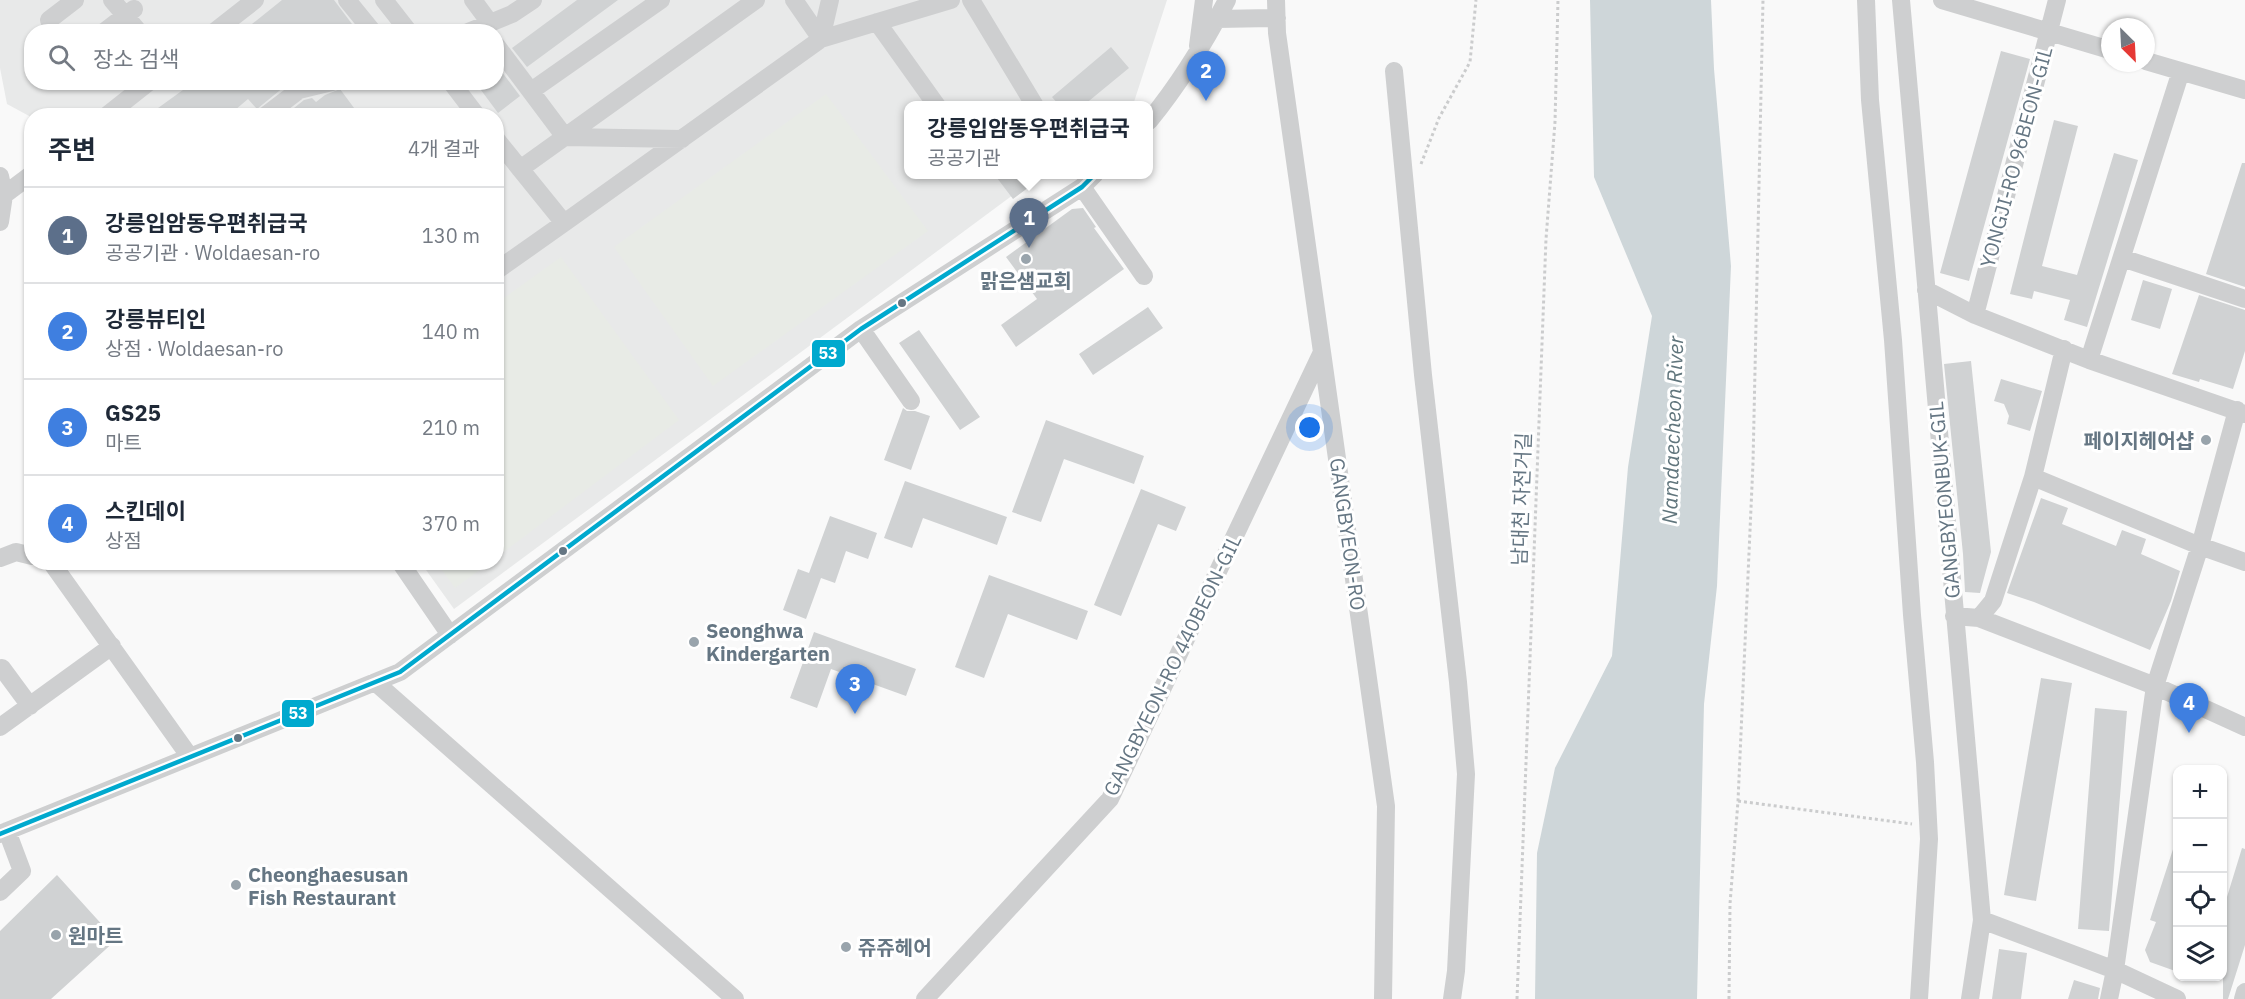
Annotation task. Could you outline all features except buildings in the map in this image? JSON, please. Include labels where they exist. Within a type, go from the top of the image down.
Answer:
[{"type":"street","points":[[49,20],[75,0]]},
{"type":"street","points":[[112,0],[129,12],[135,24]]},
{"type":"street","points":[[224,24],[255,0]]},
{"type":"street","points":[[347,0],[366,24]]},
{"type":"street","points":[[384,0],[403,24]]},
{"type":"street","points":[[472,0],[481,24]]},
{"type":"street","points":[[491,24],[512,14],[533,0]]},
{"type":"street","points":[[531,92],[661,0]]},
{"type":"street","points":[[520,169],[756,0]]},
{"type":"street","points":[[794,0],[821,39]]},
{"type":"street","points":[[821,39],[830,0]]},
{"type":"street","points":[[971,0],[1033,101]]},
{"type":"street","points":[[1197,57],[1204,0]]},
{"type":"street","points":[[1153,116],[1197,57],[1227,0]]},
{"type":"street","points":[[1866,0],[1870,100],[1893,340],[1912,615],[1925,762],[1928,826],[1919,999]]},
{"type":"street","name":"GANGBYEONBUK-GIL","points":[[1901,0],[1982,920],[1970,999]]},
{"type":"street","points":[[1942,0],[2101,47]]},
{"type":"street","name":"YONGJI-RO 96BEON-GIL","points":[[1975,315],[2057,0]]},
{"type":"street","points":[[504,266],[821,39],[942,1]]},
{"type":"street","points":[[1217,19],[1276,9]]},
{"type":"street","name":"GANGBYEON-RO","points":[[1276,9],[1277,33],[1386,806],[1383,999]]},
{"type":"street","points":[[114,24],[129,12]]},
{"type":"street","points":[[877,22],[934,101]]},
{"type":"street","points":[[504,56],[565,138]]},
{"type":"street","points":[[2155,63],[2245,90]]},
{"type":"street","points":[[2089,360],[2181,70]]},
{"type":"street","points":[[1394,71],[1423,375],[1458,682],[1466,774],[1456,971],[1452,999]]},
{"type":"street","points":[[116,108],[139,90]]},
{"type":"street","points":[[275,108],[299,90]]},
{"type":"street","points":[[456,90],[471,108]]},
{"type":"street","points":[[565,138],[682,139]]},
{"type":"street","points":[[504,149],[564,223]]},
{"type":"street","points":[[0,176],[4,195],[0,222]]},
{"type":"street","points":[[4,195],[24,180]]},
{"type":"street","points":[[0,892],[22,871],[4,833],[400,672],[861,329],[1088,181],[1144,276]]},
{"type":"street","points":[[2122,258],[2245,299]]},
{"type":"street","points":[[1926,290],[1975,315],[2089,360],[2241,412],[2155,686],[2109,999]]},
{"type":"street","points":[[861,329],[911,401]]},
{"type":"street","points":[[1979,618],[1993,601],[2033,477],[2064,349]]},
{"type":"street","name":"GANGBYEON-RO 440BEON-GIL","points":[[925,999],[1110,799],[1322,352]]},
{"type":"street","points":[[2033,477],[2200,546],[2245,562]]},
{"type":"street","points":[[0,558],[16,552],[24,554]]},
{"type":"street","points":[[58,570],[190,757]]},
{"type":"street","points":[[405,570],[450,635]]},
{"type":"street","points":[[1954,616],[1979,618],[2155,686],[2245,727]]},
{"type":"street","points":[[0,727],[112,646]]},
{"type":"street","points":[[0,670],[2,668],[30,706]]},
{"type":"street","points":[[375,682],[735,999]]},
{"type":"street","points":[[1982,920],[2115,970],[2177,999]]},
{"type":"street","points":[[2243,999],[2245,993]]},
{"type":"path","name":"남대천 자전거길","points":[[1518,999],[1546,240],[1555,122],[1558,0]]},
{"type":"path","points":[[1729,999],[1730,904],[1738,801],[1753,463],[1763,0]]},
{"type":"path","points":[[1738,801],[1928,826]]},
{"type":"shaded area","points":[[0,0],[1167,0],[1134,101],[904,101],[904,179],[1035,179],[454,609],[426,570],[504,570],[504,108],[24,108],[24,113],[7,104],[0,68]]},
{"type":"shaded area","points":[[826,94],[928,231],[713,386],[614,247]]},
{"type":"shaded area","points":[[561,257],[679,420],[504,552],[504,298]]},
{"type":"shaded area","points":[[442,570],[479,570],[455,588]]},
{"type":"water","name":"Namdaecheon River","points":[[1590,0],[1711,0],[1714,69],[1731,266],[1717,586],[1704,704],[1697,999],[1535,999],[1537,853],[1555,768],[1612,656],[1628,467],[1652,316],[1594,177]]},
{"type":"transit line","name":"53","points":[[0,834],[400,672],[861,329],[1082,187],[1090,179]]},
{"type":"place","name":"강릉뷰티인","points":[[1206,101]]},
{"type":"place","name":"강릉입암동우편취급국","points":[[1029,248]]},
{"type":"place","name":"맑은샘교회","points":[[1026,259]]},
{"type":"place","name":"페이지헤어샵","points":[[2206,440]]},
{"type":"place","name":"Seonghwa Kindergarten","points":[[694,642]]},
{"type":"place","name":"GS25","points":[[855,714]]},
{"type":"place","name":"스킨데이","points":[[2189,733]]},
{"type":"place","name":"Cheonghaesusan Fish Restaurant","points":[[236,885]]},
{"type":"place","name":"원마트","points":[[56,935]]},
{"type":"place","name":"쥬쥬헤어","points":[[846,947]]}]
